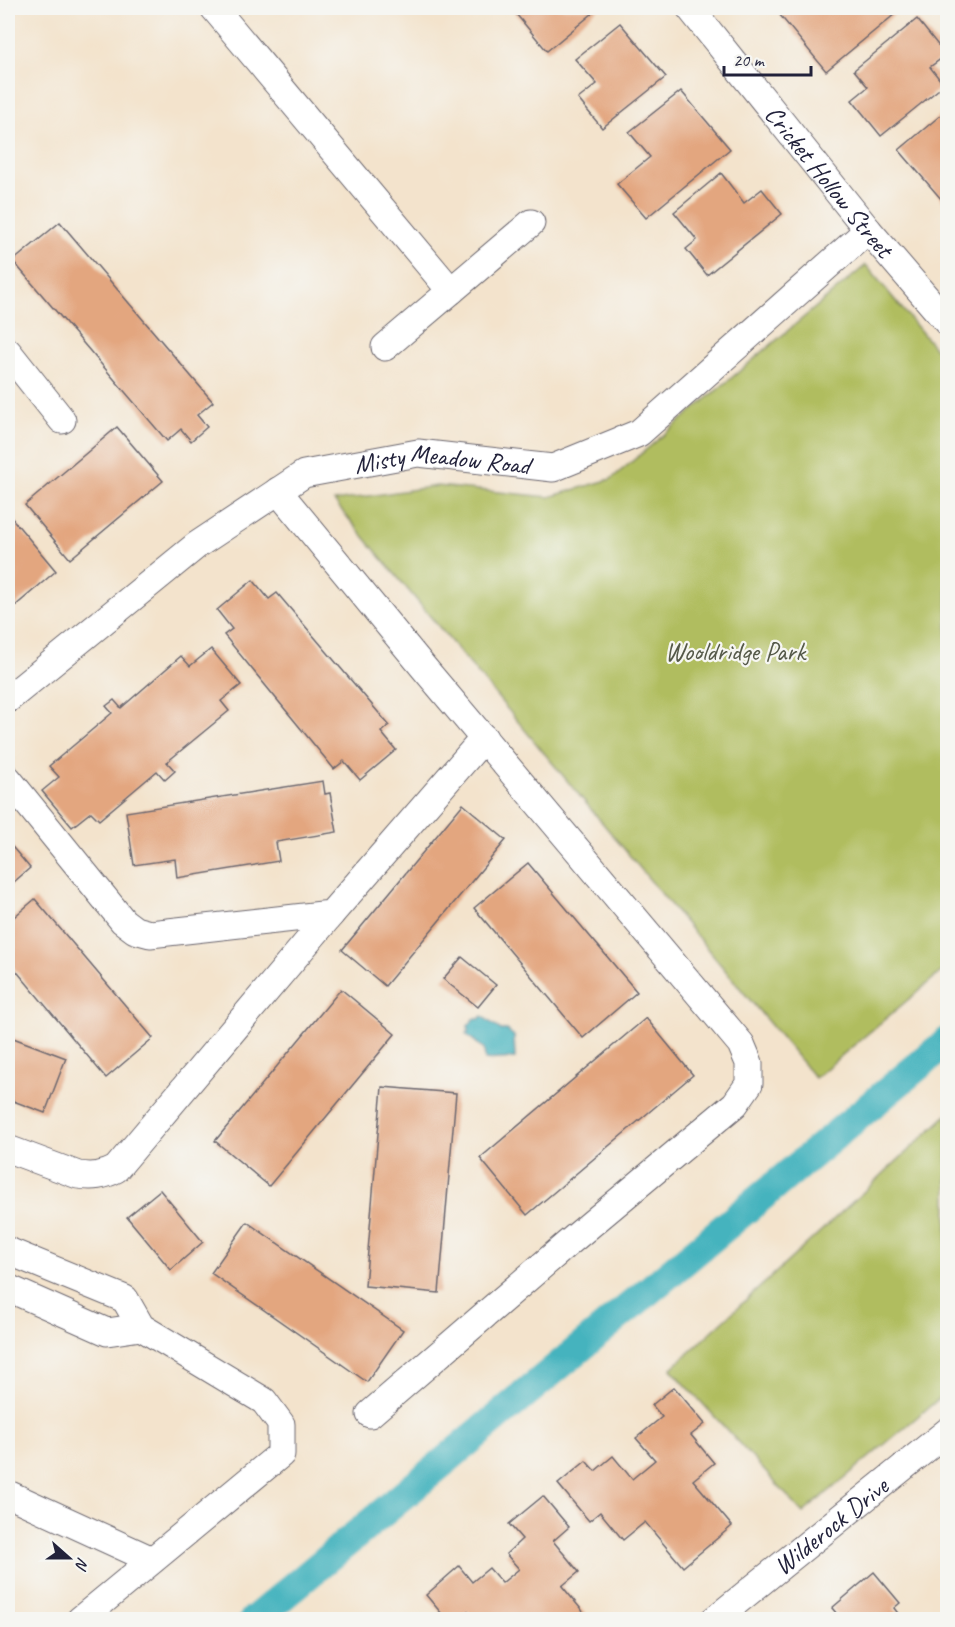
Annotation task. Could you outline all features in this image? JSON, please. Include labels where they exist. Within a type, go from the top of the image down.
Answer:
[{"type":"street","points":[[214,8],[451,291]]},
{"type":"street","name":"Cricket Hollow Street","points":[[690,8],[868,230],[948,323]]},
{"type":"street","points":[[385,347],[531,223]]},
{"type":"street","name":"Misty Meadow Road","points":[[8,699],[197,545],[304,474],[418,453],[553,468],[639,433],[868,230]]},
{"type":"street","points":[[8,352],[62,420]]},
{"type":"street","points":[[279,492],[741,1044],[749,1063],[749,1084],[735,1104],[566,1245],[370,1414]]},
{"type":"street","points":[[8,1149],[78,1175],[104,1175],[116,1169],[331,914],[484,738]]},
{"type":"street","points":[[8,779],[123,921],[135,930],[150,934],[331,914]]},
{"type":"street","points":[[8,1251],[125,1299],[141,1327],[264,1401],[281,1424],[281,1454],[80,1620]]},
{"type":"street","points":[[8,1288],[107,1332],[141,1327]]},
{"type":"street","name":"Wilderock Drive","points":[[721,1618],[948,1431]]},
{"type":"street","points":[[8,1494],[152,1560]]},
{"type":"green space","name":"Wooldridge Park","points":[[866,265],[947,363],[947,967],[815,1078],[334,501],[437,486],[549,497],[611,479]]},
{"type":"green space","points":[[947,1115],[947,1392],[803,1513],[671,1369]]},
{"type":"water","points":[[482,1016],[501,1030],[507,1030],[514,1036],[515,1058],[485,1060],[484,1049],[466,1034],[469,1030],[468,1026],[474,1019]]},
{"type":"building","points":[[511,8],[599,8],[547,51]]},
{"type":"building","points":[[787,8],[901,9],[826,71],[779,14]]},
{"type":"building","points":[[917,19],[946,55],[930,67],[944,85],[881,136],[852,100],[868,87],[854,70]]},
{"type":"building","points":[[620,23],[666,77],[602,128],[578,99],[597,84],[575,59]]},
{"type":"building","points":[[681,91],[730,149],[646,218],[617,184],[650,157],[629,132]]},
{"type":"building","points":[[948,109],[948,207],[899,150]]},
{"type":"building","points":[[721,173],[744,203],[762,189],[782,214],[707,275],[686,249],[697,240],[674,212]]},
{"type":"building","points":[[60,222],[213,402],[197,415],[207,427],[191,441],[181,429],[167,441],[13,261]]},
{"type":"building","points":[[117,427],[163,481],[70,559],[25,505]]},
{"type":"building","points":[[10,516],[56,571],[8,612],[8,519]]},
{"type":"building","points":[[253,580],[269,599],[277,593],[389,725],[381,732],[396,750],[360,780],[344,761],[334,769],[224,635],[232,629],[217,610]]},
{"type":"building","points":[[211,649],[241,685],[221,701],[229,711],[167,762],[175,771],[165,780],[157,771],[99,820],[91,812],[72,827],[42,791],[59,777],[49,766],[112,713],[106,706],[114,700],[121,708],[181,656],[190,666]]},
{"type":"building","points":[[323,781],[325,794],[330,793],[337,832],[276,842],[279,861],[177,878],[175,859],[134,865],[126,812]]},
{"type":"building","points":[[463,804],[506,840],[385,986],[342,950]]},
{"type":"building","points":[[8,842],[30,868],[8,887]]},
{"type":"building","points":[[528,863],[637,992],[583,1038],[474,908]]},
{"type":"building","points":[[35,899],[153,1038],[106,1078],[8,961],[8,922]]},
{"type":"building","points":[[462,957],[496,985],[478,1007],[443,979]]},
{"type":"building","points":[[341,989],[395,1034],[269,1186],[215,1141]]},
{"type":"building","points":[[646,1018],[693,1075],[527,1215],[480,1158]]},
{"type":"building","points":[[8,1036],[66,1058],[45,1113],[8,1099]]},
{"type":"building","points":[[382,1087],[456,1093],[439,1293],[365,1286]]},
{"type":"building","points":[[160,1190],[203,1242],[171,1270],[127,1217]]},
{"type":"building","points":[[247,1222],[403,1330],[367,1382],[211,1273]]},
{"type":"building","points":[[674,1387],[705,1424],[691,1435],[714,1463],[693,1480],[732,1526],[683,1567],[645,1522],[623,1540],[600,1512],[589,1521],[558,1484],[586,1461],[595,1471],[613,1456],[632,1479],[655,1460],[636,1438],[662,1417],[652,1405]]},
{"type":"building","points":[[543,1496],[569,1527],[553,1541],[579,1572],[562,1586],[590,1620],[475,1620],[468,1611],[459,1620],[447,1620],[426,1595],[459,1566],[472,1582],[489,1568],[502,1583],[519,1569],[506,1554],[522,1539],[509,1524]]},
{"type":"building","points":[[874,1572],[900,1603],[894,1608],[903,1620],[842,1620],[832,1608]]},
{"type":"waterway","points":[[254,1620],[948,1041]]}]
